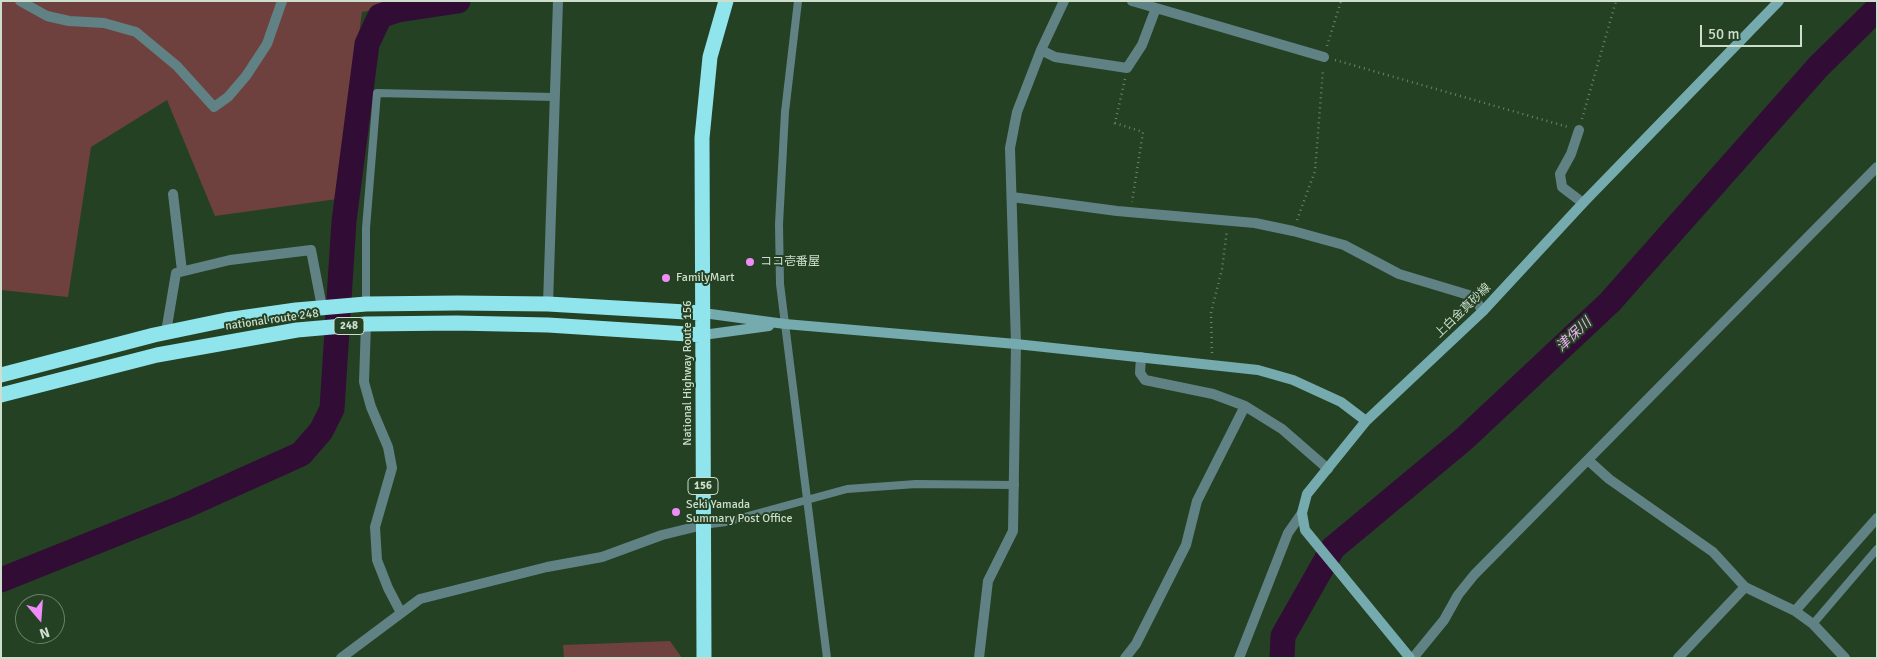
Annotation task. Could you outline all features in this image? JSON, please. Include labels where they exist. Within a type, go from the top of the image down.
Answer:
[{"type":"highway","name":"National Highway Route 156","points":[[704,658],[702,138],[710,57],[726,1]]},
{"type":"highway","name":"national route 248","points":[[1,375],[166,332],[226,320],[322,307],[366,304],[548,304],[703,314]]},
{"type":"highway","name":"national route 248","points":[[1,395],[157,355],[228,341],[297,330],[366,324],[548,325],[703,335]]},
{"type":"main road","name":"上白金真砂線","points":[[1410,656],[1305,530],[1302,514],[1307,494],[1366,421],[1483,311],[1583,203],[1779,1]]},
{"type":"main road","points":[[703,314],[785,324],[1016,344],[1258,370],[1293,380],[1341,402],[1366,421]]},
{"type":"main road","points":[[703,335],[785,324]]},
{"type":"street","points":[[20,1],[48,16],[69,21],[104,23],[136,32],[177,66],[214,107],[228,97],[246,76],[267,44],[282,1]]},
{"type":"street","points":[[548,304],[558,1]]},
{"type":"street","points":[[979,658],[988,581],[1013,531],[1016,344],[1010,148],[1017,112],[1040,50],[1064,1]]},
{"type":"street","points":[[1132,1],[1324,57]]},
{"type":"street","points":[[1040,50],[1055,57],[1127,68],[1142,45],[1156,8]]},
{"type":"street","points":[[1579,130],[1571,154],[1560,174],[1562,187],[1583,203]]},
{"type":"street","points":[[1410,656],[1444,620],[1458,595],[1474,575],[1877,167]]},
{"type":"street","points":[[174,194],[182,271]]},
{"type":"street","points":[[1012,197],[1131,211],[1255,222],[1293,231],[1344,245],[1399,274],[1472,296],[1483,311]]},
{"type":"street","points":[[166,332],[176,273],[230,260],[311,250],[322,307]]},
{"type":"street","points":[[366,324],[364,382],[371,408],[388,447],[392,468],[375,527],[377,560],[400,611]]},
{"type":"street","points":[[1141,357],[1140,373],[1145,380],[1213,394],[1245,406],[1282,430],[1328,469]]},
{"type":"street","points":[[1125,658],[1136,644],[1186,545],[1198,501],[1245,406]]},
{"type":"street","points":[[1588,460],[1609,479],[1713,552],[1745,587],[1795,611],[1813,624],[1845,658]]},
{"type":"street","points":[[1239,658],[1288,533],[1302,514]]},
{"type":"street","points":[[1795,611],[1877,518]]},
{"type":"street","points":[[342,658],[400,611],[420,599],[547,567],[602,557],[662,536],[703,525]]},
{"type":"street","points":[[1678,658],[1745,587]]},
{"type":"lane","points":[[798,1],[785,112],[779,224],[780,284],[827,658]]},
{"type":"lane","points":[[366,304],[366,228],[377,93],[554,97]]},
{"type":"lane","points":[[703,525],[726,522],[808,498],[847,489],[916,484],[1015,485]]},
{"type":"lane","points":[[1813,624],[1877,549]]},
{"type":"path","points":[[1293,231],[1315,171],[1324,57],[1340,1]]},
{"type":"path","points":[[1324,57],[1579,130],[1616,1]]},
{"type":"path","points":[[1127,68],[1115,123],[1143,132],[1131,211]]},
{"type":"path","points":[[1212,365],[1212,313],[1222,269],[1228,220]]},
{"type":"shaded area","points":[[1,1],[425,1],[362,12],[337,199],[215,216],[167,100],[91,147],[68,297],[1,290]]},
{"type":"shaded area","points":[[670,641],[682,658],[564,658],[563,645]]},
{"type":"waterway","points":[[1,580],[183,507],[301,454],[321,431],[332,409],[344,221],[367,44],[380,16],[398,10],[458,1]]},
{"type":"waterway","name":"津保川","points":[[1282,658],[1283,636],[1333,548],[1464,439],[1610,302],[1818,67],[1877,9]]},
{"type":"place","name":"ココ壱番屋","points":[[750,262]]},
{"type":"place","name":"FamilyMart","points":[[666,278]]},
{"type":"place","name":"Seki Yamada Summary Post Office","points":[[676,512]]}]
